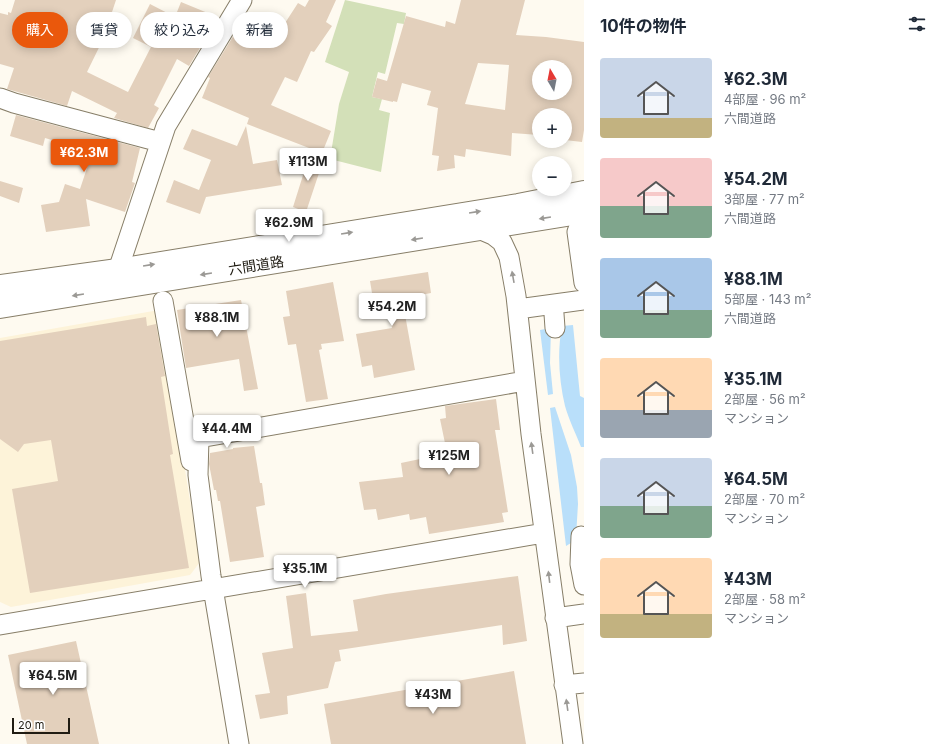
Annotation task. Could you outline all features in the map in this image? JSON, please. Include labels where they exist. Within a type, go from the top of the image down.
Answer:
[{"type":"street","points":[[118,270],[166,126],[242,0]]},
{"type":"street","points":[[0,98],[160,142]]},
{"type":"street","name":"六間道路","points":[[0,286],[118,270],[456,215],[584,192]]},
{"type":"street","points":[[584,212],[577,232],[584,283]]},
{"type":"street","name":"六間道路","points":[[0,307],[584,212]]},
{"type":"street","points":[[479,229],[493,235],[502,242],[509,256],[518,309],[525,381],[544,533],[573,744]]},
{"type":"street","points":[[518,309],[584,300]]},
{"type":"street","points":[[163,301],[191,462],[198,475]]},
{"type":"street","points":[[239,744],[213,589],[198,475],[199,438],[525,381]]},
{"type":"street","points":[[0,625],[544,533]]},
{"type":"street","points":[[581,536],[580,564],[584,585]]},
{"type":"street","points":[[555,618],[584,614]]},
{"type":"street","points":[[564,685],[584,683]]},
{"type":"shaded area","points":[[159,310],[200,562],[190,575],[11,607],[0,602],[0,338]]},
{"type":"green space","points":[[345,0],[406,13],[404,24],[397,23],[385,74],[378,72],[372,97],[382,99],[379,110],[390,113],[381,172],[330,159],[339,104],[349,72],[325,62]]},
{"type":"water","points":[[573,325],[580,396],[584,398],[584,447],[581,447],[565,406],[560,377],[559,356],[562,326]]},
{"type":"water","points":[[551,328],[550,363],[553,394],[548,395],[540,330]]},
{"type":"water","points":[[555,407],[571,455],[577,487],[578,504],[576,537],[566,546],[550,408]]},
{"type":"building","points":[[15,0],[116,0],[112,12],[76,12],[76,48],[99,48],[87,72],[128,92],[150,48],[200,48],[189,66],[177,59],[154,105],[159,108],[148,128],[114,118],[117,113],[72,91],[67,106],[7,89],[14,68],[0,64],[0,13],[8,15],[8,12],[11,13]]},
{"type":"building","points":[[309,0],[336,0],[326,22],[332,26],[314,52],[311,51],[297,82],[285,77],[271,105],[331,131],[322,153],[247,124],[249,118],[202,98],[210,78],[208,77],[232,38],[232,48],[288,48],[288,18],[298,3],[305,7]]},
{"type":"building","points":[[461,0],[525,0],[516,35],[584,42],[584,130],[582,142],[572,141],[572,108],[532,108],[532,134],[512,133],[511,156],[466,149],[465,157],[454,155],[455,168],[437,171],[439,156],[432,155],[438,108],[427,105],[431,91],[402,83],[397,102],[372,97],[377,78],[387,81],[406,16],[445,27],[446,21],[455,24]],"holes":[[[478,63],[509,65],[505,110],[465,104]]]},
{"type":"building","points":[[181,2],[205,12],[177,12]]},
{"type":"building","points":[[150,4],[165,12],[146,12]]},
{"type":"building","points":[[140,24],[140,42],[133,38]]},
{"type":"building","points":[[16,115],[140,148],[132,182],[135,183],[125,212],[86,199],[90,226],[46,232],[41,205],[59,202],[65,184],[80,189],[91,156],[85,154],[86,150],[45,138],[43,146],[10,136]]},
{"type":"building","points":[[246,126],[253,164],[277,160],[282,185],[206,197],[200,214],[166,202],[174,180],[199,190],[211,160],[183,149],[192,129],[237,146]]},
{"type":"building","points":[[310,153],[324,158],[306,212],[293,207]]},
{"type":"building","points":[[0,181],[23,188],[19,203],[0,196]]},
{"type":"building","points":[[428,272],[431,293],[402,298],[415,370],[374,378],[372,365],[362,367],[356,334],[392,328],[387,300],[373,299],[370,281]]},
{"type":"building","points":[[333,282],[344,341],[321,344],[322,349],[319,350],[328,399],[306,402],[296,344],[288,345],[283,317],[290,316],[286,291]]},
{"type":"building","points":[[241,300],[258,389],[244,391],[239,359],[186,368],[177,310]]},
{"type":"building","points":[[146,317],[147,326],[156,324],[165,376],[161,377],[173,454],[170,455],[189,568],[30,593],[12,489],[58,481],[51,440],[24,444],[18,452],[0,439],[0,341]]},
{"type":"building","points":[[496,399],[500,430],[495,430],[508,512],[502,513],[504,522],[429,534],[426,517],[410,520],[409,514],[378,520],[376,509],[364,510],[359,482],[403,477],[401,463],[420,459],[446,448],[440,419],[446,418],[445,406]]},
{"type":"building","points":[[254,446],[265,505],[256,507],[264,557],[230,562],[220,501],[218,501],[216,490],[214,490],[209,464],[210,453],[233,448]]},
{"type":"building","points":[[518,576],[527,641],[503,645],[502,625],[339,650],[341,661],[335,662],[328,688],[287,696],[288,714],[260,719],[255,695],[270,693],[262,653],[293,648],[286,596],[306,593],[311,636],[358,631],[353,600]]},
{"type":"building","points":[[76,641],[99,744],[27,744],[8,655]]},
{"type":"building","points":[[514,671],[526,744],[331,744],[324,704]]}]
